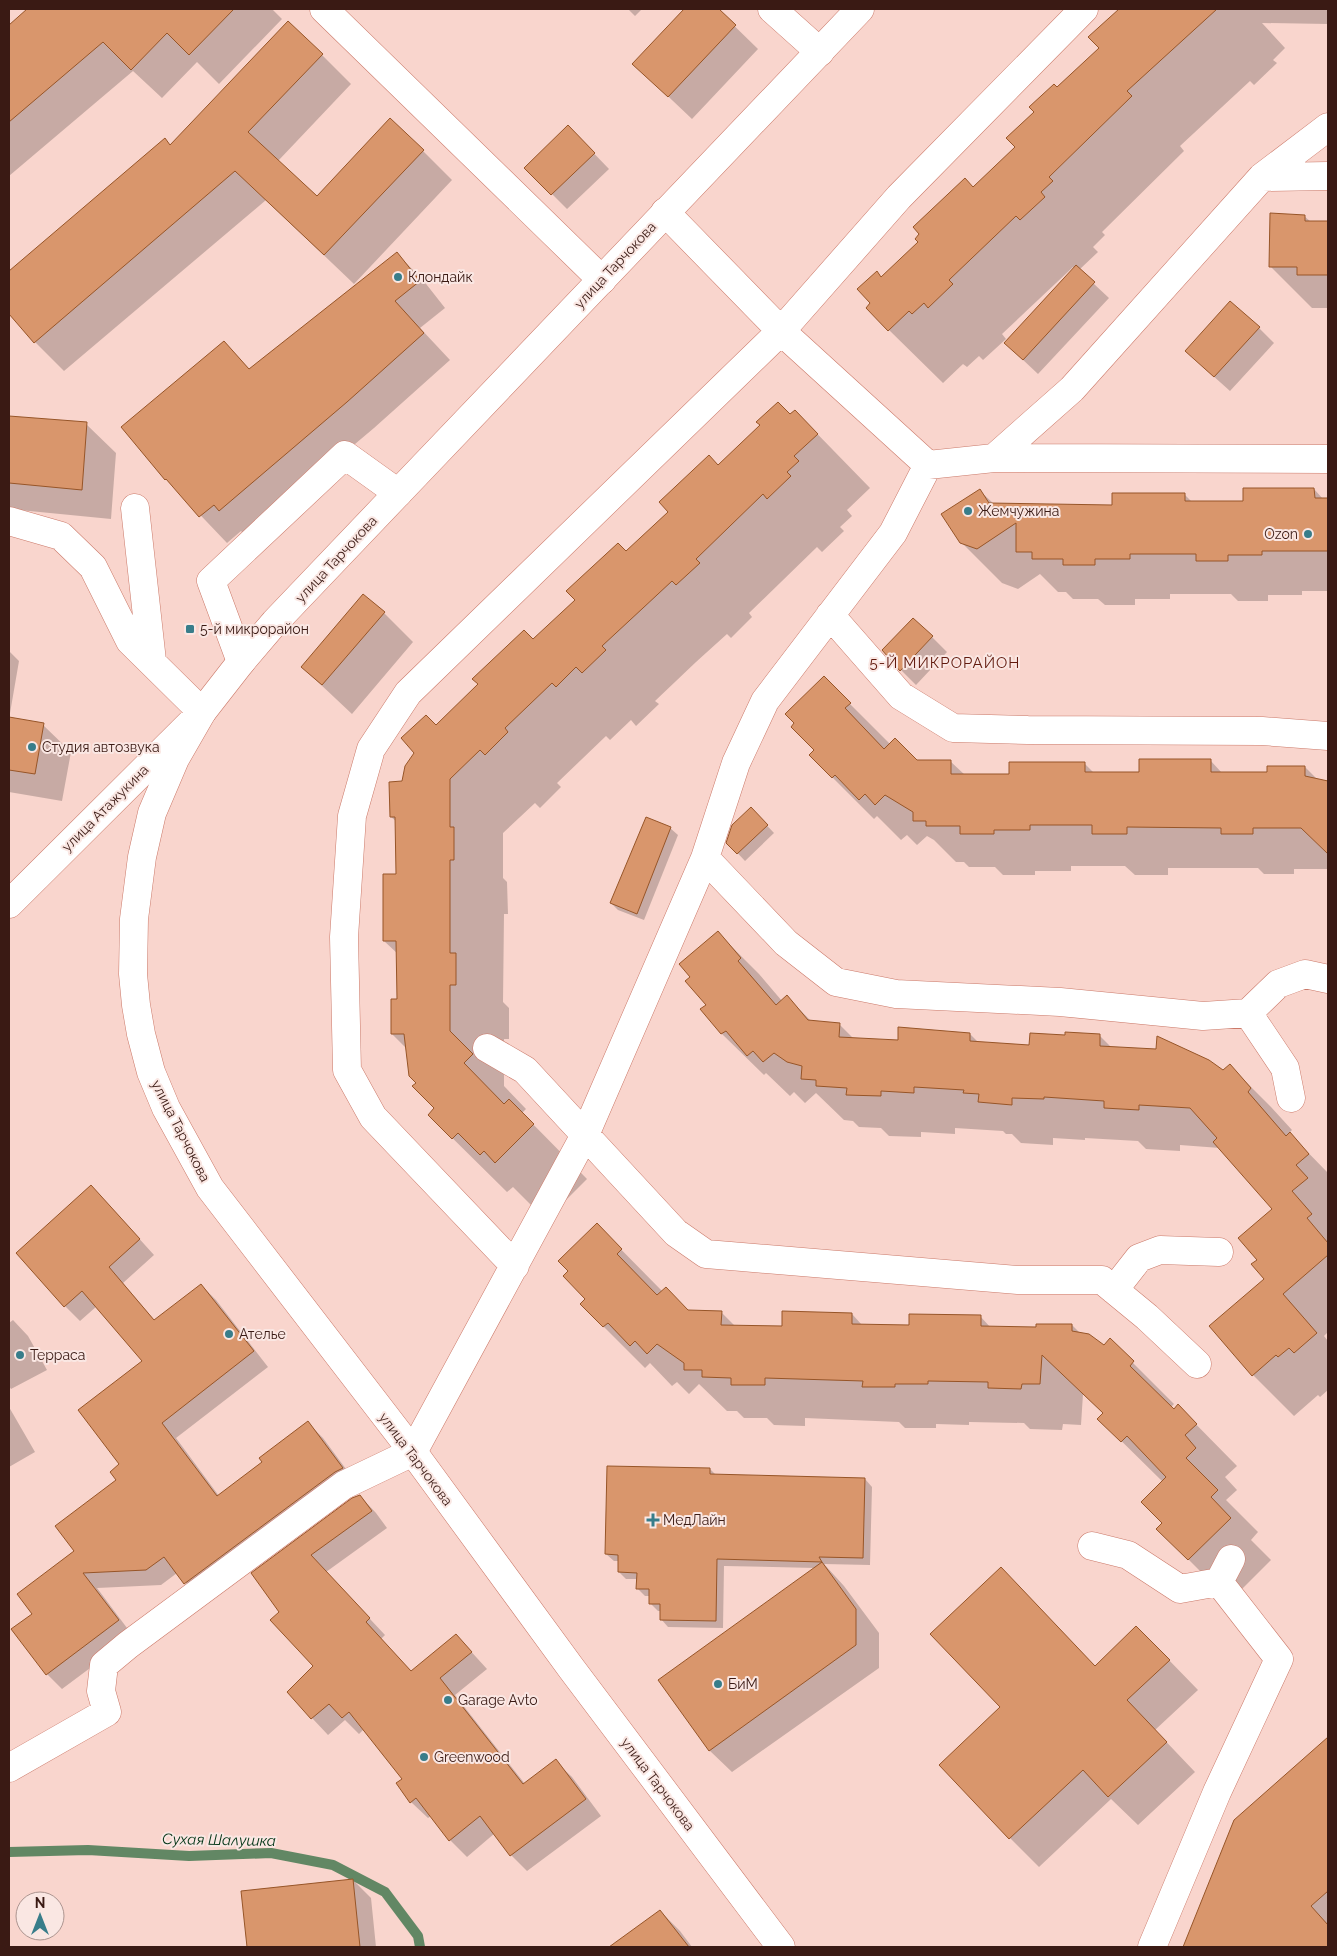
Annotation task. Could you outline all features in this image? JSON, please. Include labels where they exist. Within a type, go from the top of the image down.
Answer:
[{"type":"main road","points":[[324,9],[602,280]]},
{"type":"main road","points":[[772,9],[820,52]]},
{"type":"main road","name":"улица Тарчокова","points":[[781,1947],[571,1668],[413,1452],[210,1188],[166,1108],[151,1072],[141,1034],[133,974],[134,919],[142,857],[152,813],[175,759],[202,712],[241,662],[275,622],[860,9]]},
{"type":"main road","points":[[515,1266],[373,1117],[347,1070],[344,937],[352,816],[372,749],[408,694],[781,330],[899,198],[1084,9]]},
{"type":"main road","points":[[994,458],[1072,389],[1262,177],[1328,127]]},
{"type":"main road","points":[[1262,177],[1328,176]]},
{"type":"main road","points":[[665,212],[781,330],[928,465],[994,458],[1328,459]]},
{"type":"main road","points":[[241,662],[211,581],[345,455],[398,493]]},
{"type":"main road","points":[[9,1768],[107,1712],[101,1691],[104,1665],[128,1646],[344,1484],[413,1452],[585,1135],[705,858],[736,763],[765,701],[893,533],[928,465]]},
{"type":"main road","points":[[135,508],[152,661]]},
{"type":"main road","points":[[9,520],[61,536],[93,567],[130,641],[202,712]]},
{"type":"main road","points":[[830,615],[901,696],[953,728],[1262,731],[1328,736]]},
{"type":"main road","name":"улица Атажукина","points":[[9,904],[202,712]]},
{"type":"main road","points":[[705,858],[786,943],[836,982],[896,994],[1060,1002],[1203,1016],[1248,1013],[1278,984],[1305,974],[1328,979]]},
{"type":"main road","points":[[1248,1013],[1285,1068],[1291,1098]]},
{"type":"main road","points":[[488,1048],[525,1070],[676,1233],[706,1254],[1018,1280],[1102,1280],[1197,1364]]},
{"type":"main road","points":[[1114,1290],[1139,1258],[1160,1250],[1219,1252]]},
{"type":"main road","points":[[1092,1546],[1128,1555],[1180,1589],[1225,1570],[1279,1659],[1217,1792],[1152,1947]]},
{"type":"building","points":[[27,9],[234,9],[189,55],[167,33],[131,70],[103,42],[9,122],[9,25]]},
{"type":"building","points":[[684,9],[719,9],[736,25],[668,97],[632,64]]},
{"type":"building","points":[[1119,9],[1217,9],[1127,91],[1132,96],[1049,177],[1053,181],[1041,192],[1045,197],[1020,220],[1016,216],[949,280],[953,284],[928,308],[924,303],[912,314],[909,311],[888,331],[866,308],[870,303],[857,289],[877,271],[881,277],[918,242],[915,239],[919,234],[913,227],[965,178],[973,187],[1015,147],[1006,138],[1034,112],[1029,107],[1054,84],[1057,87],[1099,48],[1088,37]]},
{"type":"building","points":[[288,21],[323,54],[248,132],[317,196],[390,118],[424,150],[324,255],[235,171],[34,343],[9,314],[9,271],[165,138],[170,145]]},
{"type":"building","points":[[568,125],[595,153],[551,195],[524,168]]},
{"type":"building","points":[[1270,213],[1305,215],[1305,221],[1328,221],[1328,275],[1297,275],[1297,267],[1269,267]]},
{"type":"building","points":[[397,252],[420,281],[395,301],[424,333],[347,402],[219,511],[214,505],[199,517],[121,427],[224,341],[249,369]]},
{"type":"building","points":[[1076,265],[1095,282],[1023,360],[1004,343]]},
{"type":"building","points":[[1230,301],[1260,327],[1214,377],[1185,351]]},
{"type":"building","points":[[778,402],[790,414],[795,410],[818,434],[794,456],[799,461],[787,472],[791,476],[767,499],[763,494],[696,559],[700,563],[676,585],[672,581],[602,646],[606,650],[582,673],[576,667],[556,687],[552,683],[505,728],[508,732],[485,755],[480,750],[450,779],[450,827],[454,827],[454,860],[450,860],[450,953],[456,953],[456,985],[450,985],[450,1031],[473,1054],[464,1063],[504,1104],[509,1099],[534,1124],[495,1163],[484,1151],[480,1155],[458,1133],[452,1139],[428,1115],[434,1108],[412,1086],[416,1083],[409,1076],[404,1034],[391,1034],[391,999],[397,999],[396,941],[383,941],[383,874],[396,874],[395,817],[390,817],[389,782],[402,781],[405,766],[414,753],[401,738],[426,715],[436,725],[478,684],[472,679],[524,630],[533,639],[575,600],[566,591],[618,543],[626,551],[668,512],[659,502],[709,455],[718,465],[760,425],[756,422]]},
{"type":"building","points":[[9,416],[87,422],[82,490],[9,483]]},
{"type":"building","points":[[1243,488],[1314,488],[1315,498],[1328,498],[1328,551],[1262,551],[1262,555],[1228,555],[1228,561],[1196,561],[1196,554],[1130,554],[1130,559],[1095,559],[1095,565],[1063,565],[1063,559],[1032,559],[1032,552],[1016,552],[1016,523],[977,549],[960,543],[941,514],[980,489],[989,503],[1112,505],[1112,493],[1185,493],[1185,501],[1243,501]]},
{"type":"building","points":[[363,594],[385,612],[322,685],[301,667]]},
{"type":"building","points":[[913,618],[933,636],[900,671],[882,650]]},
{"type":"building","points":[[824,676],[851,703],[845,708],[884,749],[895,738],[917,760],[951,760],[951,774],[1009,774],[1009,762],[1085,762],[1085,772],[1139,772],[1139,759],[1211,759],[1211,772],[1267,772],[1267,766],[1305,766],[1305,776],[1328,781],[1328,854],[1301,828],[1253,828],[1253,834],[1221,834],[1221,828],[1127,827],[1127,834],[1092,834],[1092,825],[1030,825],[1030,830],[994,830],[994,834],[960,834],[960,826],[926,826],[926,821],[913,821],[913,812],[885,795],[875,805],[865,794],[859,800],[835,775],[832,778],[809,755],[814,750],[791,727],[794,723],[785,714]]},
{"type":"building","points":[[9,717],[44,723],[35,774],[9,770]]},
{"type":"building","points":[[751,807],[768,825],[737,854],[726,843],[732,825]]},
{"type":"building","points":[[646,817],[671,827],[637,914],[610,903]]},
{"type":"building","points":[[718,931],[741,958],[738,961],[776,1005],[787,995],[808,1020],[840,1023],[839,1037],[898,1040],[898,1027],[970,1033],[970,1041],[1029,1045],[1030,1033],[1065,1035],[1065,1032],[1100,1034],[1100,1046],[1156,1049],[1157,1036],[1209,1060],[1223,1070],[1230,1064],[1251,1088],[1248,1092],[1286,1136],[1290,1132],[1309,1154],[1296,1165],[1308,1178],[1292,1191],[1312,1214],[1307,1218],[1328,1243],[1328,1255],[1283,1294],[1317,1333],[1294,1353],[1289,1348],[1278,1357],[1276,1355],[1252,1376],[1209,1326],[1264,1279],[1251,1264],[1257,1260],[1238,1238],[1272,1209],[1213,1142],[1217,1138],[1190,1108],[1139,1105],[1139,1110],[1104,1108],[1104,1101],[1044,1097],[1044,1099],[1012,1098],[1012,1105],[978,1102],[979,1094],[963,1093],[964,1090],[914,1087],[914,1093],[881,1091],[881,1096],[846,1095],[847,1088],[816,1086],[816,1080],[801,1079],[802,1066],[787,1062],[774,1053],[763,1062],[753,1051],[747,1056],[726,1031],[721,1034],[700,1009],[706,1005],[685,981],[690,977],[679,964]]},
{"type":"building","points":[[91,1185],[140,1239],[109,1267],[154,1320],[201,1284],[254,1351],[162,1423],[217,1496],[262,1462],[259,1458],[308,1421],[343,1468],[184,1584],[164,1557],[146,1570],[83,1573],[119,1620],[46,1675],[11,1629],[32,1614],[17,1594],[74,1551],[55,1526],[116,1480],[110,1472],[119,1464],[78,1410],[142,1361],[82,1291],[64,1307],[16,1253]]},
{"type":"building","points":[[597,1223],[622,1249],[617,1254],[657,1295],[666,1287],[688,1310],[722,1311],[721,1325],[782,1326],[782,1311],[852,1313],[852,1324],[909,1325],[909,1314],[981,1315],[981,1326],[1036,1327],[1036,1324],[1072,1324],[1072,1331],[1089,1334],[1104,1345],[1110,1338],[1134,1361],[1130,1366],[1174,1409],[1178,1404],[1197,1424],[1185,1435],[1196,1448],[1186,1458],[1218,1490],[1211,1497],[1231,1518],[1188,1560],[1156,1529],[1162,1523],[1141,1502],[1166,1477],[1127,1436],[1121,1442],[1097,1419],[1103,1413],[1042,1355],[1040,1384],[1022,1384],[1021,1389],[988,1388],[988,1382],[928,1381],[928,1384],[895,1384],[895,1387],[862,1387],[863,1381],[765,1378],[765,1385],[731,1385],[731,1378],[702,1377],[702,1370],[684,1370],[684,1363],[657,1344],[647,1354],[635,1341],[630,1346],[608,1323],[603,1327],[580,1304],[585,1299],[563,1276],[568,1271],[558,1261]]},
{"type":"building","points":[[607,1466],[710,1468],[710,1474],[865,1478],[863,1558],[819,1557],[822,1562],[717,1559],[716,1621],[660,1620],[660,1604],[649,1604],[649,1589],[636,1589],[637,1573],[618,1572],[618,1555],[605,1554]]},
{"type":"building","points":[[360,1495],[372,1511],[311,1555],[370,1618],[366,1622],[411,1671],[456,1634],[472,1652],[440,1678],[523,1784],[556,1759],[586,1799],[510,1856],[480,1816],[449,1841],[416,1798],[410,1803],[396,1783],[402,1779],[349,1712],[342,1718],[329,1704],[311,1719],[287,1692],[313,1666],[270,1620],[279,1612],[251,1573],[352,1498]]},
{"type":"building","points":[[822,1562],[856,1609],[856,1645],[709,1751],[658,1680]]},
{"type":"building","points":[[1001,1567],[1095,1666],[1136,1626],[1170,1660],[1127,1700],[1167,1742],[1108,1797],[1083,1770],[1009,1839],[939,1765],[1000,1707],[930,1634]]},
{"type":"building","points":[[1328,1737],[1328,1891],[1311,1906],[1328,1925],[1328,1947],[1183,1947],[1234,1820]]},
{"type":"building","points":[[353,1879],[360,1947],[247,1947],[241,1891]]},
{"type":"building","points":[[660,1910],[689,1947],[609,1947]]},
{"type":"waterway","name":"Сухая Шалушка","points":[[9,1852],[88,1850],[189,1856],[271,1853],[333,1865],[385,1892],[418,1936],[420,1947]]},
{"type":"place","name":"Клондайк","points":[[398,277]]},
{"type":"place","name":"Жемчужина","points":[[968,511]]},
{"type":"place","name":"Ozon","points":[[1308,534]]},
{"type":"place","name":"5-й микрорайон","points":[[190,629]]},
{"type":"place","name":"Студия автозвука","points":[[32,747]]},
{"type":"place","name":"Ателье","points":[[229,1334]]},
{"type":"place","name":"Терраса","points":[[20,1355]]},
{"type":"place","name":"МедЛайн","points":[[653,1520]]},
{"type":"place","name":"БиМ","points":[[718,1684]]},
{"type":"place","name":"Garage Avto","points":[[448,1700]]},
{"type":"place","name":"Greenwood","points":[[424,1757]]},
{"type":"district","name":"5-Й МИКРОРАЙОН","points":[[945,663]]}]
